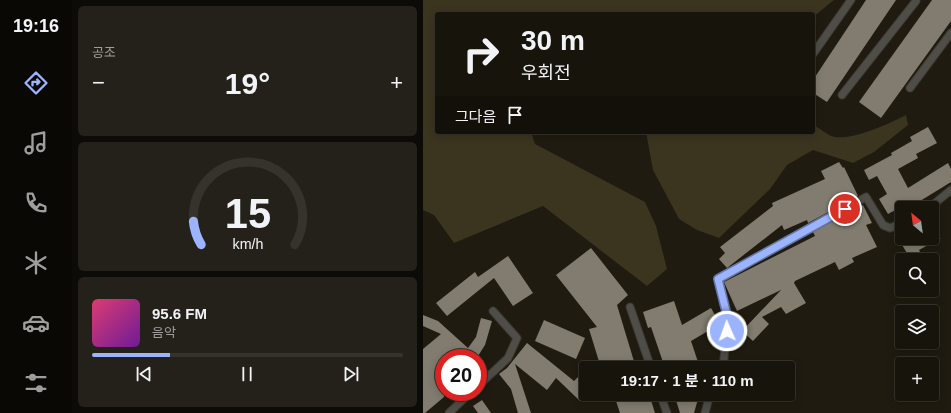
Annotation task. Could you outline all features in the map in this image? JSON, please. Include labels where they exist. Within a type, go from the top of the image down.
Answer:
[{"type":"lane","points":[[815,51],[851,0]]},
{"type":"lane","points":[[842,95],[915,0]]},
{"type":"lane","points":[[910,88],[951,33]]},
{"type":"lane","points":[[938,201],[951,190]]},
{"type":"lane","points":[[724,361],[728,319],[718,279],[866,197],[883,225],[890,228],[895,226]]},
{"type":"lane","points":[[630,307],[649,361]]},
{"type":"lane","points":[[487,378],[508,358],[517,338],[493,312]]},
{"type":"lane","points":[[449,413],[462,401]]},
{"type":"lane","points":[[663,401],[667,413]]},
{"type":"lane","points":[[705,413],[708,401]]},
{"type":"shaded area","points":[[423,0],[834,0],[815,15],[815,12],[435,12],[435,134],[532,134],[535,144],[645,202],[656,226],[667,269],[647,286],[543,206],[454,243],[434,215],[423,210]]},
{"type":"shaded area","points":[[906,115],[908,125],[874,152],[853,163],[813,150],[787,165],[770,189],[719,238],[697,230],[679,219],[653,170],[646,134],[815,134],[815,126],[832,136],[843,137],[872,130]]},
{"type":"building","points":[[866,0],[896,0],[827,102],[815,94],[815,77]]},
{"type":"building","points":[[932,0],[951,0],[951,21],[881,118],[859,102]]},
{"type":"building","points":[[928,127],[937,143],[916,154],[918,158],[898,169],[908,188],[948,163],[951,169],[951,182],[920,201],[895,201],[895,210],[888,214],[879,199],[887,194],[877,176],[869,180],[864,170],[892,155],[891,153],[912,141],[910,137]]},
{"type":"building","points":[[839,162],[843,168],[844,167],[858,196],[808,223],[807,220],[784,230],[782,225],[727,268],[719,259],[725,253],[720,247],[773,206],[772,203],[825,179],[821,171]]},
{"type":"building","points":[[863,205],[872,223],[866,225],[877,247],[852,258],[854,262],[839,270],[835,262],[795,281],[794,283],[806,303],[786,314],[781,307],[762,317],[769,324],[753,341],[742,331],[781,290],[737,311],[724,282],[815,236],[813,232]]},
{"type":"building","points":[[902,245],[928,245],[919,250],[920,253],[907,253]]},
{"type":"building","points":[[591,248],[628,295],[617,305],[634,361],[599,361],[589,329],[597,327],[556,275]]},
{"type":"building","points":[[508,256],[533,293],[513,306],[494,278],[447,316],[436,303],[475,272],[478,277]]},
{"type":"building","points":[[674,301],[682,325],[711,308],[720,324],[691,341],[698,361],[663,361],[651,327],[648,328],[643,312]]},
{"type":"building","points":[[423,315],[438,321],[468,348],[476,337],[481,318],[492,321],[482,349],[435,349],[435,401],[439,401],[425,413],[423,413],[423,349],[441,334],[423,326]]},
{"type":"building","points":[[544,320],[585,338],[576,359],[535,341]]},
{"type":"building","points":[[527,343],[574,381],[579,376],[579,400],[556,378],[547,390],[515,364],[531,413],[518,413],[511,389],[499,374],[507,368]]},
{"type":"building","points":[[483,401],[491,413],[478,413],[473,406]]},
{"type":"building","points":[[616,401],[651,401],[655,413],[620,413]]},
{"type":"building","points":[[676,401],[697,401],[694,413],[680,413]]},
{"type":"route","points":[[727,331],[728,319],[718,279],[845,209]]}]
